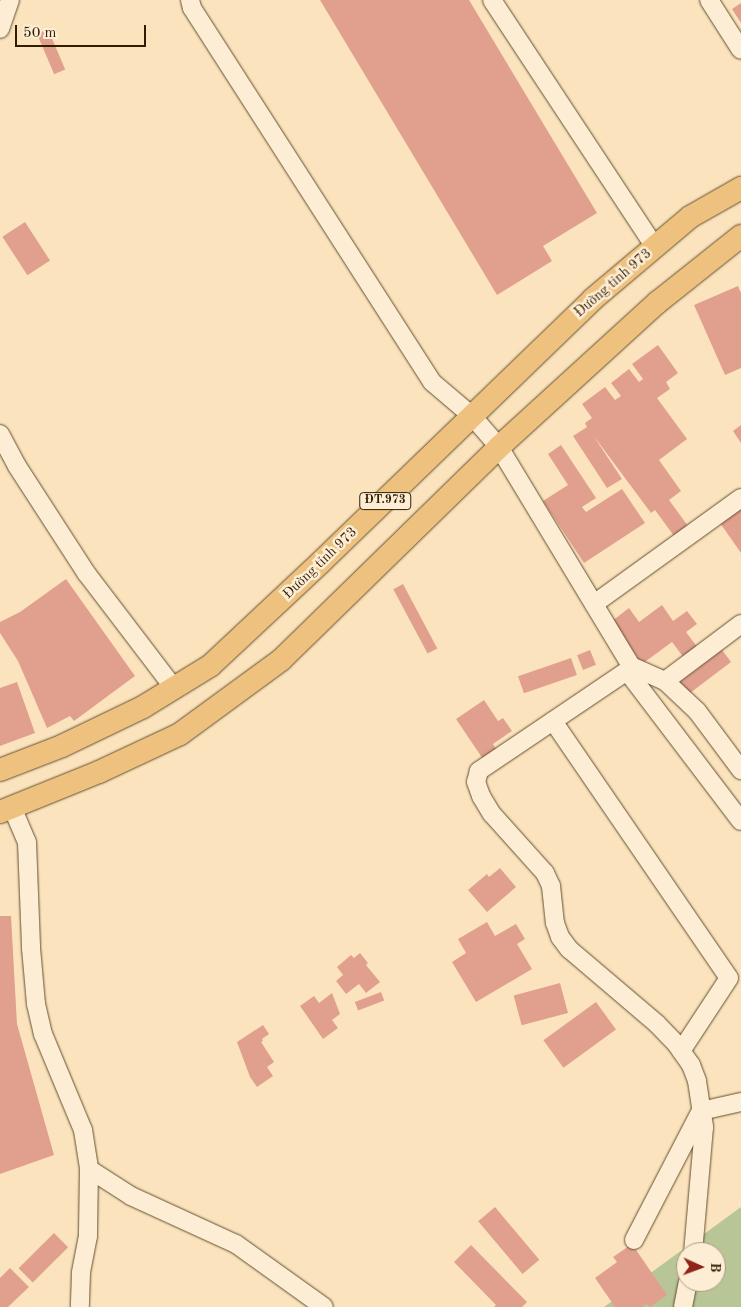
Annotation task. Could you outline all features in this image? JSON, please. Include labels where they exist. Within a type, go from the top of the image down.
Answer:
[{"type":"main road","name":"Đường tỉnh 973","points":[[0,770],[62,746],[143,707],[210,666],[322,562],[593,299],[690,217],[741,188]]},
{"type":"main road","name":"ĐT.973","points":[[6,810],[99,772],[180,734],[281,660],[499,446],[658,302],[741,236]]},
{"type":"street","points":[[0,29],[10,0]]},
{"type":"street","points":[[190,0],[192,8],[432,382],[472,416],[499,446],[594,604],[629,669],[741,821]]},
{"type":"street","points":[[492,0],[654,247]]},
{"type":"street","points":[[709,0],[741,50]]},
{"type":"street","points":[[0,434],[17,466],[88,574],[174,688]]},
{"type":"street","points":[[594,604],[741,498]]},
{"type":"street","points":[[665,681],[741,624]]},
{"type":"street","points":[[629,669],[665,681],[735,749],[741,770]]},
{"type":"street","points":[[629,669],[479,771],[476,782],[481,796],[492,814],[545,873],[551,886],[555,923],[560,937],[569,949],[657,1024],[691,1065],[697,1080],[704,1127],[694,1242]]},
{"type":"street","points":[[553,721],[729,978],[681,1051]]},
{"type":"street","points":[[6,810],[27,842],[31,948],[36,1004],[44,1034],[83,1130],[88,1169],[88,1236],[81,1273],[80,1307]]},
{"type":"street","points":[[634,1240],[702,1111],[741,1102]]},
{"type":"street","points":[[88,1169],[131,1196],[236,1244],[324,1307]]},
{"type":"street","points":[[683,1307],[686,1292]]},
{"type":"green space","points":[[741,1207],[741,1307],[604,1307],[676,1254],[676,1292],[726,1292],[726,1242],[693,1242]]},
{"type":"building","points":[[320,0],[469,0],[597,213],[543,246],[552,261],[497,295]]},
{"type":"building","points":[[741,3],[741,23],[732,9]]},
{"type":"building","points":[[48,29],[65,70],[54,74],[37,34]]},
{"type":"building","points":[[25,222],[50,261],[27,275],[2,237]]},
{"type":"building","points":[[738,286],[741,293],[741,368],[725,375],[694,305]]},
{"type":"building","points":[[658,345],[678,373],[666,382],[670,389],[657,398],[687,439],[659,460],[681,491],[669,500],[691,530],[677,540],[655,510],[651,513],[593,435],[622,479],[607,488],[573,436],[587,427],[585,423],[592,418],[582,404],[605,387],[615,400],[621,396],[611,383],[629,369],[639,382],[643,379],[632,364]]},
{"type":"building","points":[[741,425],[741,443],[733,431]]},
{"type":"building","points":[[561,445],[596,498],[582,507],[586,512],[622,489],[645,523],[584,563],[543,501],[568,485],[548,454]]},
{"type":"building","points":[[741,507],[741,553],[720,523]]},
{"type":"building","points":[[66,579],[135,676],[74,721],[70,716],[47,728],[18,661],[0,633],[0,622],[20,612]]},
{"type":"building","points":[[403,584],[437,648],[428,654],[393,589]]},
{"type":"building","points":[[662,605],[673,621],[687,611],[697,624],[686,632],[698,648],[684,658],[672,642],[642,664],[612,621],[629,608],[639,622]]},
{"type":"building","points":[[590,650],[596,665],[583,670],[577,655]]},
{"type":"building","points":[[722,650],[731,662],[689,694],[680,682]]},
{"type":"building","points":[[571,658],[577,675],[524,693],[518,676]]},
{"type":"building","points":[[17,682],[35,733],[0,746],[0,688]]},
{"type":"building","points":[[484,700],[498,721],[503,718],[512,731],[493,744],[498,752],[485,762],[456,719]]},
{"type":"building","points":[[500,868],[516,887],[487,912],[468,890],[487,874],[489,877]]},
{"type":"building","points":[[0,916],[11,916],[17,1024],[54,1155],[0,1174]]},
{"type":"building","points":[[487,922],[495,936],[516,924],[525,939],[517,944],[532,969],[476,1002],[452,962],[466,953],[458,939]]},
{"type":"building","points":[[360,953],[368,963],[366,965],[380,982],[366,993],[359,984],[346,994],[336,981],[343,975],[337,967],[351,955],[354,958]]},
{"type":"building","points":[[560,983],[568,1013],[522,1025],[514,995]]},
{"type":"building","points":[[381,992],[384,1000],[358,1010],[355,1002]]},
{"type":"building","points":[[332,993],[340,1014],[332,1020],[338,1028],[323,1039],[300,1006],[314,996],[319,1003]]},
{"type":"building","points":[[596,1002],[616,1030],[563,1068],[543,1040]]},
{"type":"building","points":[[263,1025],[269,1034],[261,1042],[274,1062],[267,1067],[273,1076],[257,1087],[250,1077],[237,1042]]},
{"type":"building","points":[[495,1207],[539,1260],[522,1274],[478,1221]]},
{"type":"building","points":[[54,1233],[68,1247],[33,1282],[19,1268]]},
{"type":"building","points":[[632,1244],[667,1295],[650,1307],[646,1304],[642,1307],[615,1307],[595,1278],[617,1262],[613,1257]]},
{"type":"building","points":[[471,1245],[527,1302],[522,1307],[494,1307],[496,1305],[454,1262]]},
{"type":"building","points":[[10,1268],[29,1287],[8,1307],[0,1307],[0,1278]]}]
